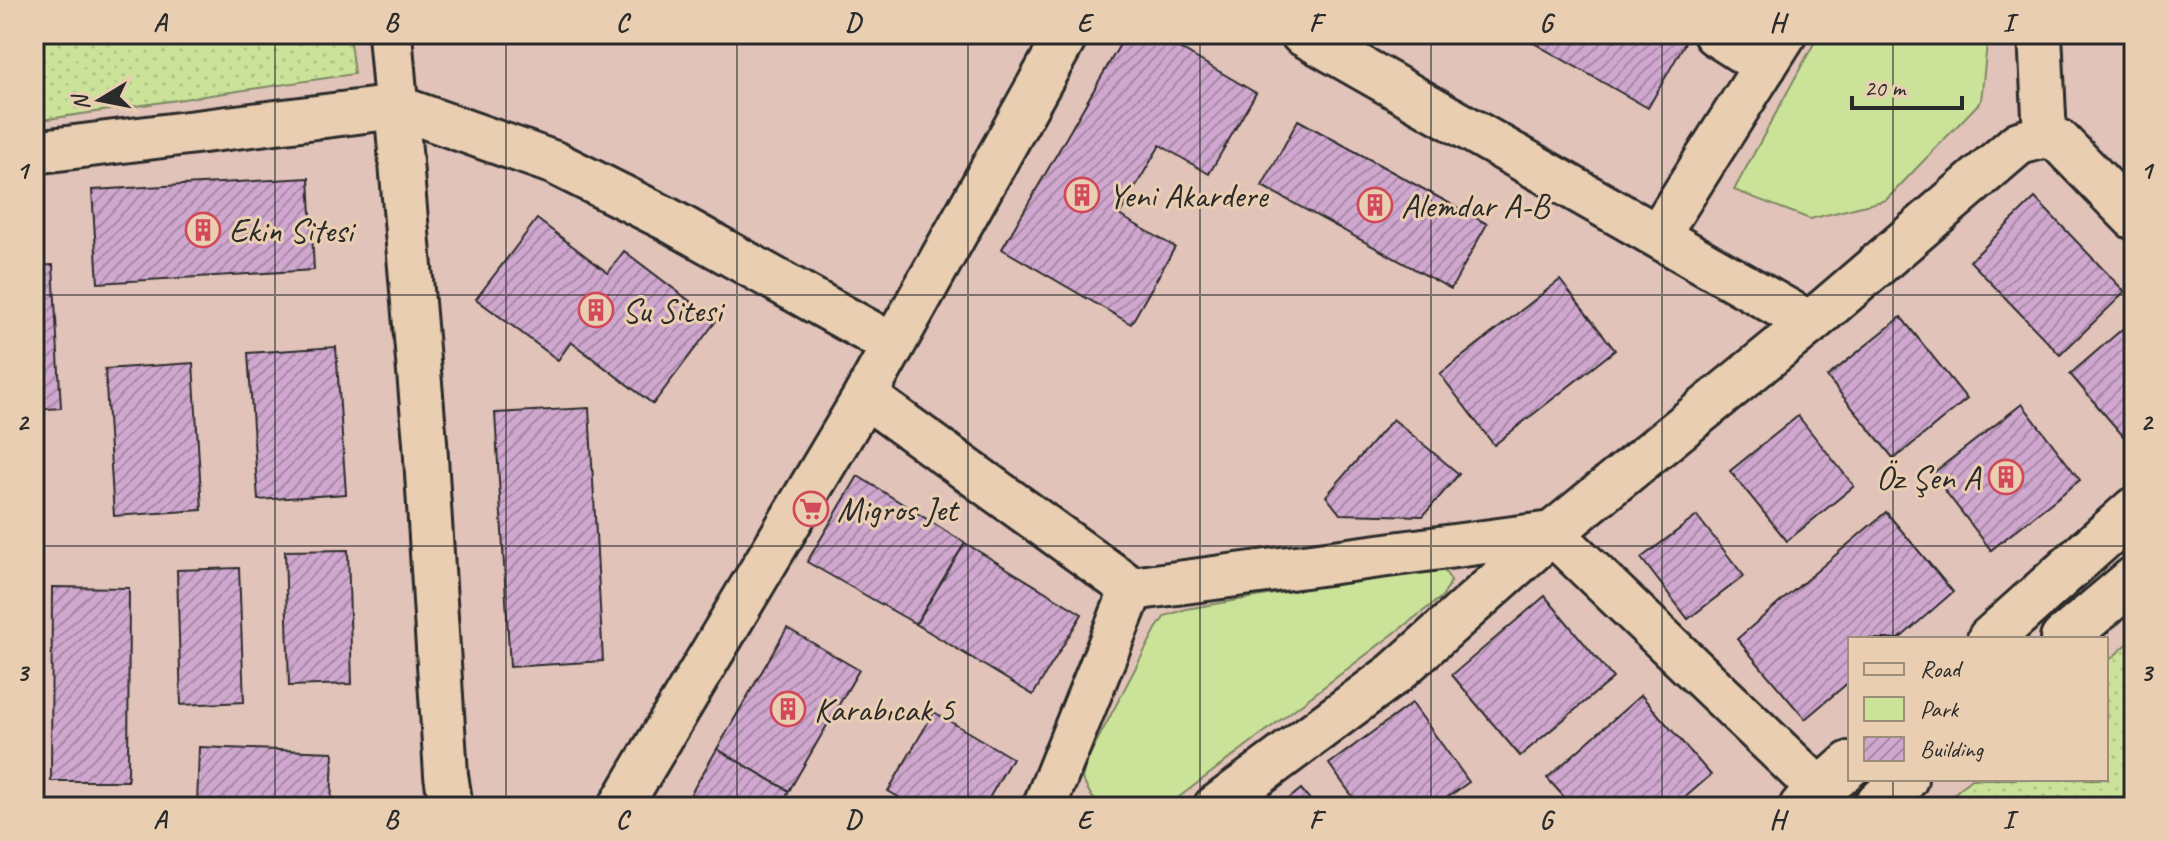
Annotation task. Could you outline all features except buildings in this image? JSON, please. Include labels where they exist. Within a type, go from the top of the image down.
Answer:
[{"type":"main road","points":[[1992,637],[2134,510]]},
{"type":"main road","points":[[2065,637],[2134,579]]},
{"type":"main road","points":[[1875,807],[1903,781]]},
{"type":"street","points":[[390,34],[425,442],[446,775],[451,807]]},
{"type":"street","points":[[620,807],[865,396],[1067,34]]},
{"type":"street","points":[[1302,34],[1810,323]]},
{"type":"street","points":[[1658,235],[1775,50],[1715,34]]},
{"type":"street","points":[[2040,34],[2045,136]]},
{"type":"street","points":[[34,152],[397,107],[555,163],[667,219],[893,345]]},
{"type":"street","points":[[1215,807],[1395,673],[1552,533],[1810,323],[2019,143],[2045,136],[2059,141],[2134,218]]},
{"type":"street","points":[[865,396],[1132,589],[1552,533]]},
{"type":"street","points":[[1552,533],[1824,787]]},
{"type":"street","points":[[1044,807],[1132,589]]},
{"type":"green space","points":[[34,34],[349,34],[354,74],[34,121]]},
{"type":"green space","points":[[1819,34],[1988,34],[1981,101],[1886,200],[1810,219],[1734,190]]},
{"type":"green space","points":[[1443,568],[1451,581],[1443,596],[1166,807],[1105,807],[1092,797],[1082,779],[1086,762],[1165,616],[1186,609],[1419,569]]},
{"type":"green space","points":[[2134,638],[2134,807],[1939,807],[1969,781],[2108,781],[2108,661]]},
{"type":"place","name":"Yeni Akardere","points":[[1082,195]]},
{"type":"place","name":"Alemdar A-B","points":[[1375,205]]},
{"type":"place","name":"Ekin Sitesi","points":[[203,230]]},
{"type":"place","name":"Su Sitesi","points":[[596,310]]},
{"type":"place","name":"Öz Şen A","points":[[2006,477]]},
{"type":"place","name":"Migros Jet","points":[[811,509]]},
{"type":"place","name":"Karabıcak 5","points":[[788,709]]}]
